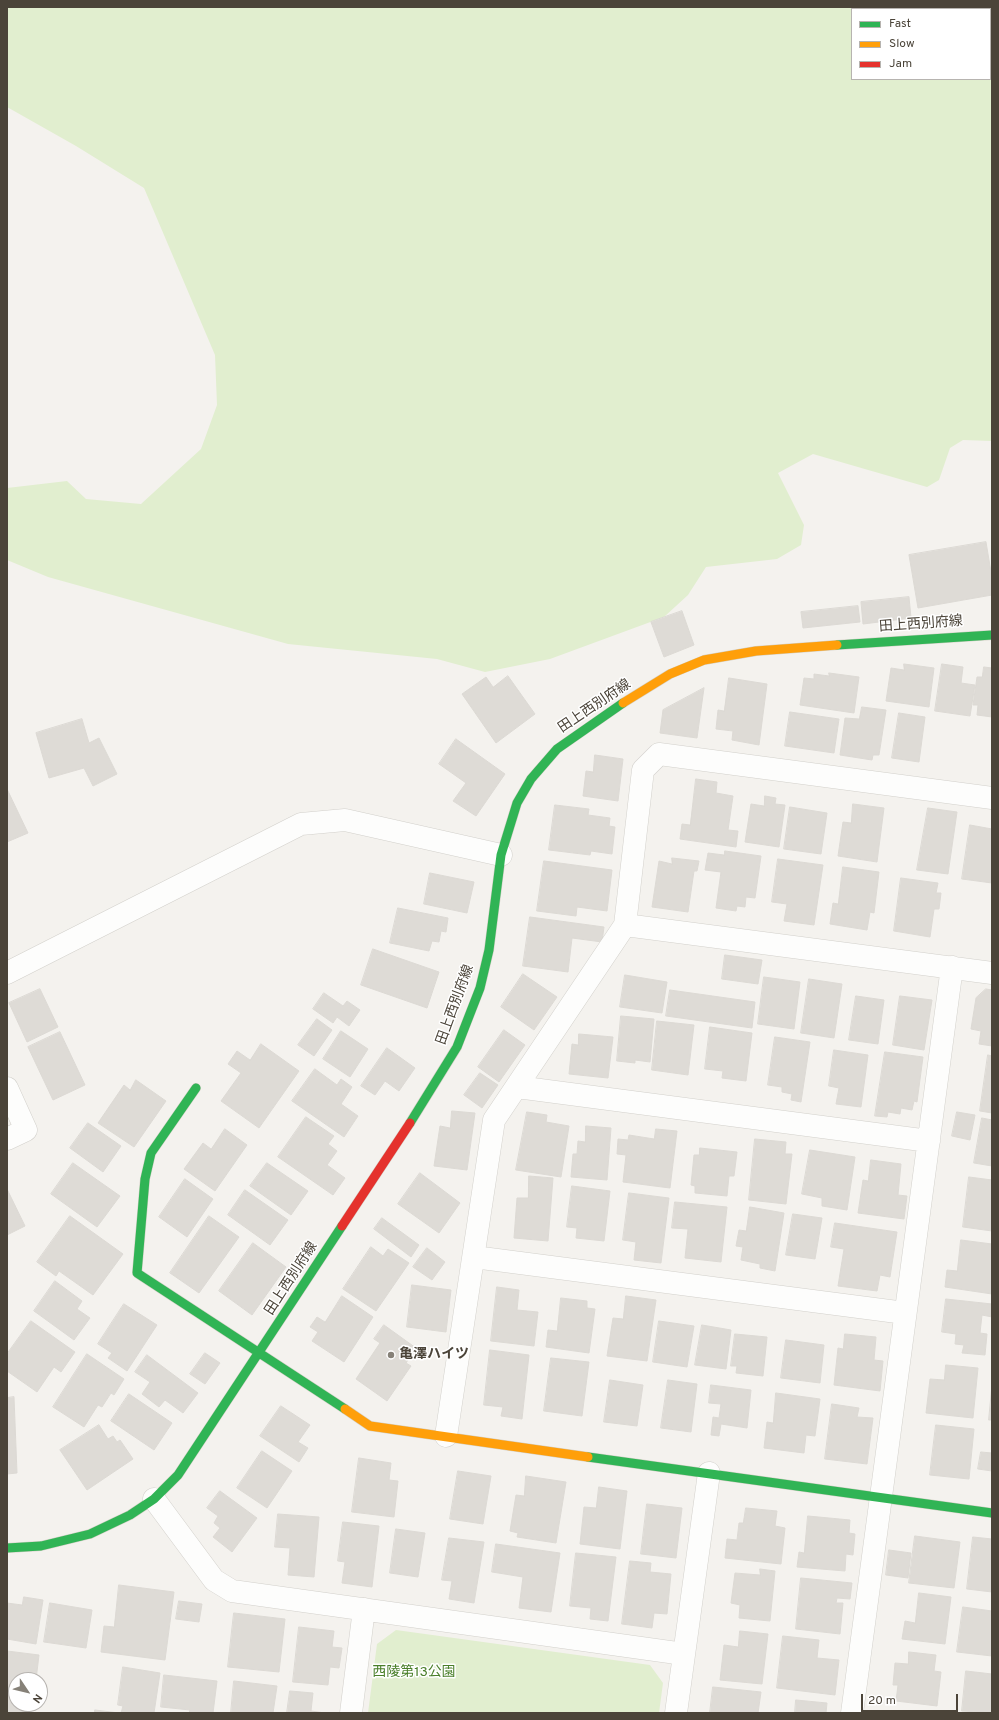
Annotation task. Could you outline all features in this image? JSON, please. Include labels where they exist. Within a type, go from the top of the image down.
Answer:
[{"type":"street","name":"田上西別府線","points":[[7,1548],[41,1546],[90,1534],[130,1515],[154,1500],[178,1475],[259,1354],[458,1047],[480,988],[489,950],[501,855],[517,803],[531,779],[557,749],[613,710],[670,674],[704,660],[756,651],[992,635]]},
{"type":"street","points":[[446,1436],[494,1120],[625,925],[643,770],[659,754],[992,798]]},
{"type":"street","points":[[7,973],[301,824],[345,820],[501,855]]},
{"type":"street","points":[[625,925],[992,973]]},
{"type":"street","points":[[852,1713],[952,967]]},
{"type":"street","points":[[517,1087],[928,1141]]},
{"type":"street","points":[[7,1088],[26,1130],[7,1139]]},
{"type":"street","points":[[196,1088],[151,1153],[145,1179],[137,1273],[370,1426],[992,1513]]},
{"type":"street","points":[[474,1258],[905,1313]]},
{"type":"street","points":[[676,1713],[709,1473]]},
{"type":"street","points":[[154,1500],[214,1580],[232,1591],[684,1654]]},
{"type":"street","points":[[351,1713],[364,1609]]},
{"type":"green space","points":[[7,7],[992,7],[992,441],[963,440],[950,448],[939,480],[927,487],[813,454],[778,473],[804,525],[801,545],[777,559],[706,567],[688,595],[664,617],[550,659],[485,672],[437,659],[288,644],[48,577],[7,560],[7,488],[67,481],[86,499],[141,504],[201,449],[217,405],[215,355],[144,188],[76,146],[7,107]]},
{"type":"green space","name":"西陵第13公園","points":[[396,1630],[650,1665],[663,1683],[659,1713],[368,1713],[377,1644]]},
{"type":"building","points":[[986,542],[992,578],[992,595],[918,608],[909,555]]},
{"type":"building","points":[[909,597],[911,618],[863,624],[861,602]]},
{"type":"building","points":[[858,606],[860,622],[803,628],[801,612]]},
{"type":"building","points":[[682,611],[694,645],[664,657],[651,622]]},
{"type":"building","points":[[904,664],[934,668],[929,707],[886,701],[891,668],[904,670]]},
{"type":"building","points":[[942,664],[963,667],[961,683],[975,685],[970,716],[935,711]]},
{"type":"building","points":[[984,667],[992,668],[992,717],[977,715],[978,705],[973,705],[977,677],[982,677]]},
{"type":"building","points":[[829,673],[859,677],[854,713],[800,705],[804,678],[814,679],[814,674],[829,676]]},
{"type":"building","points":[[508,676],[535,714],[496,743],[462,694],[486,677],[493,687]]},
{"type":"building","points":[[729,678],[767,684],[759,745],[732,740],[733,731],[716,729],[718,710],[724,711]]},
{"type":"building","points":[[704,688],[697,738],[660,733],[663,710]]},
{"type":"building","points":[[862,707],[886,710],[879,755],[873,755],[872,760],[840,755],[845,718],[859,719]]},
{"type":"building","points":[[790,712],[839,719],[834,753],[785,746]]},
{"type":"building","points":[[899,713],[925,717],[919,762],[892,758]]},
{"type":"building","points":[[82,719],[89,743],[99,738],[117,774],[93,786],[84,768],[49,778],[36,733]]},
{"type":"building","points":[[456,739],[505,774],[476,816],[453,801],[466,783],[439,764]]},
{"type":"building","points":[[595,755],[623,759],[618,801],[583,796],[586,771],[593,772]]},
{"type":"building","points":[[696,779],[717,782],[716,793],[733,796],[728,830],[738,831],[736,847],[680,839],[682,824],[690,825]]},
{"type":"building","points":[[7,789],[28,833],[7,842]]},
{"type":"building","points":[[765,796],[776,798],[775,804],[785,805],[779,847],[745,842],[751,804],[764,806]]},
{"type":"building","points":[[853,804],[884,808],[877,862],[838,856],[843,822],[851,823]]},
{"type":"building","points":[[555,805],[589,809],[588,815],[610,818],[609,826],[615,827],[612,854],[591,851],[590,855],[549,850]]},
{"type":"building","points":[[790,807],[827,813],[821,854],[784,849]]},
{"type":"building","points":[[928,808],[957,812],[948,874],[917,870]]},
{"type":"building","points":[[970,825],[992,829],[992,883],[962,879]]},
{"type":"building","points":[[725,851],[761,856],[755,898],[746,897],[745,907],[737,906],[736,911],[716,908],[721,872],[705,870],[708,853],[724,855]]},
{"type":"building","points":[[672,858],[699,861],[697,871],[694,871],[688,912],[652,907],[659,861],[672,864]]},
{"type":"building","points":[[778,859],[823,865],[814,925],[784,921],[787,904],[772,902]]},
{"type":"building","points":[[544,861],[612,870],[607,911],[577,907],[576,916],[537,911]]},
{"type":"building","points":[[843,867],[879,872],[874,913],[870,912],[867,930],[830,924],[833,903],[838,904]]},
{"type":"building","points":[[430,873],[474,882],[467,913],[424,904]]},
{"type":"building","points":[[901,878],[938,883],[936,893],[941,893],[939,909],[934,909],[930,937],[894,931]]},
{"type":"building","points":[[398,908],[448,918],[446,932],[441,931],[439,942],[432,941],[429,951],[390,943]]},
{"type":"building","points":[[530,917],[604,927],[602,942],[572,938],[568,972],[523,966]]},
{"type":"building","points":[[373,949],[439,972],[427,1008],[361,985]]},
{"type":"building","points":[[725,955],[762,960],[758,984],[722,979]]},
{"type":"building","points":[[523,974],[557,997],[534,1030],[501,1007]]},
{"type":"building","points":[[625,975],[667,982],[662,1013],[620,1007]]},
{"type":"building","points":[[764,977],[800,982],[794,1029],[758,1024]]},
{"type":"building","points":[[809,979],[842,984],[834,1038],[801,1033]]},
{"type":"building","points":[[40,989],[58,1027],[27,1042],[9,1003]]},
{"type":"building","points":[[986,989],[992,990],[992,1046],[979,1044],[981,1031],[971,1029],[976,998]]},
{"type":"building","points":[[670,990],[755,1002],[752,1028],[666,1016]]},
{"type":"building","points":[[324,993],[343,1006],[347,1001],[360,1010],[349,1026],[337,1017],[333,1023],[313,1009]]},
{"type":"building","points":[[856,996],[884,1000],[878,1044],[849,1040]]},
{"type":"building","points":[[900,996],[932,1000],[924,1050],[893,1045]]},
{"type":"building","points":[[621,1016],[654,1019],[650,1062],[635,1060],[635,1063],[617,1061]]},
{"type":"building","points":[[317,1019],[332,1030],[314,1056],[298,1045]]},
{"type":"building","points":[[657,1021],[694,1025],[688,1075],[652,1070]]},
{"type":"building","points":[[710,1027],[752,1033],[746,1081],[722,1078],[723,1071],[705,1069]]},
{"type":"building","points":[[504,1030],[525,1045],[499,1082],[478,1067]]},
{"type":"building","points":[[341,1031],[368,1049],[350,1077],[323,1059]]},
{"type":"building","points":[[60,1032],[85,1085],[53,1100],[28,1047]]},
{"type":"building","points":[[579,1034],[613,1037],[608,1078],[569,1074],[572,1044],[578,1045]]},
{"type":"building","points":[[775,1037],[810,1042],[801,1102],[791,1100],[792,1094],[782,1092],[782,1087],[768,1085]]},
{"type":"building","points":[[261,1044],[299,1071],[259,1128],[221,1101],[241,1073],[228,1064],[237,1051],[250,1060]]},
{"type":"building","points":[[387,1048],[415,1068],[399,1091],[385,1081],[375,1095],[361,1086]]},
{"type":"building","points":[[834,1050],[868,1055],[861,1107],[836,1104],[839,1088],[829,1086]]},
{"type":"building","points":[[885,1052],[923,1057],[917,1102],[914,1101],[912,1110],[901,1108],[900,1114],[888,1112],[887,1117],[875,1116]]},
{"type":"building","points":[[988,1055],[992,1056],[992,1113],[980,1111]]},
{"type":"building","points":[[315,1069],[337,1085],[341,1079],[352,1087],[341,1104],[358,1116],[344,1137],[292,1101]]},
{"type":"building","points":[[480,1073],[498,1085],[482,1108],[464,1095]]},
{"type":"building","points":[[136,1080],[166,1101],[134,1147],[98,1123],[124,1085],[130,1090]]},
{"type":"building","points":[[452,1111],[475,1113],[467,1170],[434,1166],[440,1126],[450,1128]]},
{"type":"building","points":[[527,1112],[547,1115],[546,1122],[569,1126],[561,1177],[516,1170]]},
{"type":"building","points":[[957,1112],[975,1115],[970,1140],[952,1136]]},
{"type":"building","points":[[306,1117],[334,1136],[328,1144],[337,1151],[327,1165],[345,1178],[333,1195],[278,1157]]},
{"type":"building","points":[[982,1118],[992,1120],[992,1166],[974,1163]]},
{"type":"building","points":[[88,1123],[121,1146],[103,1172],[70,1148]]},
{"type":"building","points":[[586,1126],[611,1128],[607,1180],[571,1177],[573,1154],[577,1154],[578,1141],[585,1142]]},
{"type":"building","points":[[225,1129],[247,1145],[215,1191],[184,1169],[203,1143],[211,1149]]},
{"type":"building","points":[[656,1129],[677,1131],[670,1188],[623,1182],[626,1155],[617,1154],[618,1139],[628,1140],[629,1135],[654,1139]]},
{"type":"building","points":[[755,1139],[786,1142],[785,1154],[792,1154],[786,1204],[749,1200]]},
{"type":"building","points":[[700,1148],[737,1152],[734,1176],[729,1176],[727,1196],[695,1193],[695,1186],[691,1185],[694,1155],[699,1155]]},
{"type":"building","points":[[810,1150],[855,1157],[847,1210],[822,1206],[822,1198],[802,1194]]},
{"type":"building","points":[[871,1160],[901,1164],[898,1195],[907,1196],[904,1219],[858,1213],[863,1180],[868,1181]]},
{"type":"building","points":[[73,1163],[120,1196],[97,1227],[51,1194]]},
{"type":"building","points":[[267,1163],[308,1191],[291,1215],[250,1186]]},
{"type":"building","points":[[420,1173],[460,1203],[439,1233],[398,1204]]},
{"type":"building","points":[[529,1176],[553,1178],[548,1241],[514,1238],[517,1198],[528,1198]]},
{"type":"building","points":[[969,1177],[992,1180],[992,1231],[963,1227]]},
{"type":"building","points":[[185,1179],[213,1199],[187,1237],[159,1217]]},
{"type":"building","points":[[572,1186],[610,1191],[604,1241],[576,1238],[577,1228],[567,1227]]},
{"type":"building","points":[[7,1189],[25,1226],[7,1235]]},
{"type":"building","points":[[245,1190],[288,1220],[270,1245],[228,1215]]},
{"type":"building","points":[[629,1193],[669,1198],[661,1263],[634,1260],[636,1242],[623,1240]]},
{"type":"building","points":[[675,1202],[727,1207],[721,1262],[685,1258],[688,1229],[672,1228]]},
{"type":"building","points":[[750,1207],[784,1213],[775,1271],[760,1268],[760,1264],[741,1260],[743,1247],[736,1246],[739,1230],[746,1231]]},
{"type":"building","points":[[793,1214],[822,1218],[815,1259],[786,1255]]},
{"type":"building","points":[[70,1216],[123,1254],[93,1295],[59,1271],[56,1276],[37,1262]]},
{"type":"building","points":[[209,1216],[239,1237],[199,1293],[170,1273]]},
{"type":"building","points":[[382,1218],[419,1245],[411,1257],[374,1229]]},
{"type":"building","points":[[835,1223],[897,1232],[890,1277],[880,1275],[877,1291],[838,1286],[844,1249],[831,1247]]},
{"type":"building","points":[[961,1240],[992,1244],[992,1294],[945,1287],[947,1270],[957,1271]]},
{"type":"building","points":[[253,1243],[286,1267],[252,1315],[219,1291]]},
{"type":"building","points":[[371,1247],[383,1256],[388,1249],[409,1263],[376,1311],[343,1289]]},
{"type":"building","points":[[427,1248],[445,1262],[432,1280],[413,1267]]},
{"type":"building","points":[[55,1281],[82,1301],[77,1309],[90,1318],[74,1340],[34,1311]]},
{"type":"building","points":[[412,1285],[451,1290],[446,1332],[407,1327]]},
{"type":"building","points":[[497,1287],[519,1290],[517,1310],[538,1312],[534,1346],[491,1341]]},
{"type":"building","points":[[342,1296],[373,1317],[344,1362],[312,1341],[318,1332],[310,1327],[317,1317],[325,1322]]},
{"type":"building","points":[[626,1296],[656,1300],[647,1361],[607,1356],[613,1318],[623,1319]]},
{"type":"building","points":[[561,1298],[587,1301],[587,1308],[595,1309],[589,1353],[546,1347],[548,1330],[557,1331]]},
{"type":"building","points":[[946,1299],[992,1304],[992,1317],[982,1315],[980,1333],[987,1334],[985,1355],[962,1353],[964,1345],[955,1344],[956,1334],[942,1332]]},
{"type":"building","points":[[124,1304],[157,1325],[127,1371],[108,1358],[112,1353],[98,1344]]},
{"type":"building","points":[[31,1321],[75,1352],[61,1372],[54,1367],[37,1392],[7,1371],[7,1354]]},
{"type":"building","points":[[659,1321],[694,1326],[687,1367],[653,1362]]},
{"type":"building","name":"亀澤ハイツ","points":[[384,1325],[416,1348],[406,1363],[411,1366],[387,1401],[356,1379],[380,1343],[374,1339]]},
{"type":"building","points":[[702,1325],[731,1330],[726,1369],[695,1365]]},
{"type":"building","points":[[735,1334],[767,1337],[763,1376],[736,1373],[737,1366],[731,1366]]},
{"type":"building","points":[[845,1334],[876,1337],[874,1360],[883,1361],[880,1391],[834,1385],[838,1348],[843,1349]]},
{"type":"building","points":[[786,1340],[824,1345],[820,1383],[781,1378]]},
{"type":"building","points":[[490,1350],[529,1355],[522,1419],[501,1416],[503,1407],[484,1405]]},
{"type":"building","points":[[205,1353],[220,1363],[205,1384],[190,1374]]},
{"type":"building","points":[[87,1354],[124,1379],[114,1395],[111,1393],[102,1407],[98,1405],[84,1427],[53,1407]]},
{"type":"building","points":[[147,1355],[198,1393],[183,1413],[165,1400],[159,1407],[142,1394],[150,1382],[135,1372]]},
{"type":"building","points":[[551,1358],[589,1362],[582,1416],[544,1411]]},
{"type":"building","points":[[946,1365],[978,1368],[973,1418],[926,1413],[930,1379],[944,1380]]},
{"type":"building","points":[[610,1380],[643,1385],[637,1426],[604,1422]]},
{"type":"building","points":[[668,1380],[697,1384],[691,1432],[661,1428]]},
{"type":"building","points":[[711,1385],[751,1390],[747,1428],[721,1424],[719,1436],[711,1435],[713,1417],[719,1418],[721,1404],[709,1403]]},
{"type":"building","points":[[992,1385],[992,1420],[989,1420]]},
{"type":"building","points":[[776,1393],[820,1399],[815,1436],[806,1435],[804,1453],[764,1448],[767,1422],[773,1423]]},
{"type":"building","points":[[129,1394],[172,1423],[154,1450],[111,1421]]},
{"type":"building","points":[[14,1397],[17,1473],[7,1474],[7,1398]]},
{"type":"building","points":[[832,1404],[859,1408],[857,1417],[873,1418],[867,1464],[825,1459]]},
{"type":"building","points":[[281,1406],[310,1425],[298,1442],[308,1448],[299,1462],[260,1436]]},
{"type":"building","points":[[99,1425],[108,1439],[113,1436],[117,1442],[120,1440],[133,1459],[87,1490],[60,1450]]},
{"type":"building","points":[[936,1425],[974,1429],[969,1479],[930,1475]]},
{"type":"building","points":[[262,1451],[292,1471],[267,1508],[237,1488]]},
{"type":"building","points":[[981,1452],[992,1453],[992,1471],[978,1469]]},
{"type":"building","points":[[359,1458],[391,1463],[389,1480],[398,1481],[394,1517],[352,1512]]},
{"type":"building","points":[[458,1471],[491,1476],[483,1524],[450,1519]]},
{"type":"building","points":[[526,1476],[566,1482],[556,1543],[517,1537],[518,1533],[510,1531],[516,1495],[524,1496]]},
{"type":"building","points":[[599,1487],[627,1491],[620,1549],[580,1544],[584,1507],[596,1508]]},
{"type":"building","points":[[220,1491],[257,1518],[232,1552],[213,1537],[220,1528],[214,1523],[218,1516],[207,1508]]},
{"type":"building","points":[[647,1504],[682,1508],[676,1558],[641,1554]]},
{"type":"building","points":[[746,1508],[777,1511],[775,1526],[785,1528],[781,1564],[725,1558],[727,1539],[737,1540],[739,1523],[743,1523]]},
{"type":"building","points":[[278,1514],[319,1517],[314,1577],[288,1575],[290,1548],[275,1547]]},
{"type":"building","points":[[808,1516],[850,1520],[849,1533],[855,1534],[853,1555],[846,1554],[845,1571],[797,1567],[799,1552],[804,1553]]},
{"type":"building","points":[[343,1522],[379,1526],[372,1587],[342,1583],[345,1562],[338,1561]]},
{"type":"building","points":[[396,1529],[425,1533],[418,1577],[390,1573]]},
{"type":"building","points":[[915,1536],[960,1542],[954,1588],[909,1583]]},
{"type":"building","points":[[973,1537],[992,1539],[992,1592],[967,1589]]},
{"type":"building","points":[[449,1538],[484,1542],[474,1603],[449,1599],[452,1581],[442,1580]]},
{"type":"building","points":[[496,1544],[560,1553],[551,1612],[519,1608],[523,1577],[492,1572]]},
{"type":"building","points":[[889,1550],[911,1553],[908,1578],[886,1575]]},
{"type":"building","points":[[576,1553],[616,1557],[608,1621],[590,1619],[591,1608],[570,1606]]},
{"type":"building","points":[[630,1561],[651,1563],[650,1572],[671,1574],[667,1614],[654,1613],[652,1628],[622,1624]]},
{"type":"building","points":[[760,1569],[775,1571],[770,1621],[739,1618],[740,1605],[731,1603],[735,1573],[760,1575]]},
{"type":"building","points":[[801,1578],[852,1583],[850,1599],[837,1598],[836,1603],[843,1603],[840,1634],[796,1629]]},
{"type":"building","points":[[119,1585],[174,1592],[165,1660],[101,1652],[104,1626],[114,1627]]},
{"type":"building","points":[[919,1593],[951,1597],[945,1644],[902,1639],[905,1621],[915,1623]]},
{"type":"building","points":[[24,1597],[43,1600],[36,1644],[7,1639],[7,1603],[22,1605]]},
{"type":"building","points":[[179,1601],[202,1604],[199,1622],[176,1619]]},
{"type":"building","points":[[50,1603],[92,1610],[86,1648],[44,1642]]},
{"type":"building","points":[[963,1607],[992,1611],[992,1656],[957,1652]]},
{"type":"building","points":[[234,1613],[285,1619],[279,1672],[228,1667]]},
{"type":"building","points":[[299,1627],[334,1631],[332,1647],[342,1648],[339,1668],[330,1667],[328,1685],[293,1682]]},
{"type":"building","points":[[740,1631],[768,1634],[762,1684],[720,1680],[724,1645],[738,1647]]},
{"type":"building","points":[[783,1636],[819,1640],[817,1658],[839,1660],[835,1695],[777,1688]]},
{"type":"building","points":[[7,1651],[39,1655],[37,1672],[8,1672],[7,1690]]},
{"type":"building","points":[[909,1652],[936,1655],[934,1671],[941,1672],[937,1706],[896,1701],[898,1685],[893,1685],[895,1663],[908,1664]]},
{"type":"building","points":[[123,1667],[160,1673],[154,1713],[121,1713],[123,1706],[118,1705]]},
{"type":"building","points":[[966,1671],[992,1674],[992,1713],[962,1711]]},
{"type":"building","points":[[164,1675],[217,1681],[213,1713],[189,1713],[190,1710],[161,1707]]},
{"type":"building","points":[[234,1681],[277,1686],[273,1713],[231,1713]]},
{"type":"building","points":[[713,1687],[761,1692],[758,1713],[710,1713]]},
{"type":"building","points":[[290,1691],[313,1693],[311,1711],[325,1713],[287,1713]]},
{"type":"building","points":[[8,1695],[8,1712],[31,1712],[31,1713],[7,1713]]},
{"type":"building","points":[[796,1700],[827,1703],[826,1713],[795,1713]]},
{"type":"building","points":[[95,1710],[119,1713],[95,1713]]},
{"type":"traffic: fast","points":[[837,645],[992,635]]},
{"type":"traffic: fast","points":[[410,1123],[457,1047],[480,988],[489,950],[501,855],[517,803],[531,779],[557,749],[623,703]]},
{"type":"traffic: fast","points":[[196,1088],[151,1153],[145,1179],[137,1273],[345,1409]]},
{"type":"traffic: fast","points":[[7,1548],[41,1546],[90,1534],[130,1515],[154,1499],[178,1475],[342,1226]]},
{"type":"traffic: fast","points":[[588,1457],[992,1513]]},
{"type":"traffic: slow","points":[[623,703],[670,674],[704,660],[756,651],[837,645]]},
{"type":"traffic: slow","points":[[345,1409],[370,1426],[588,1457]]},
{"type":"traffic: jam","points":[[342,1226],[410,1123]]},
{"type":"place","name":"亀澤ハイツ","points":[[391,1355]]}]
